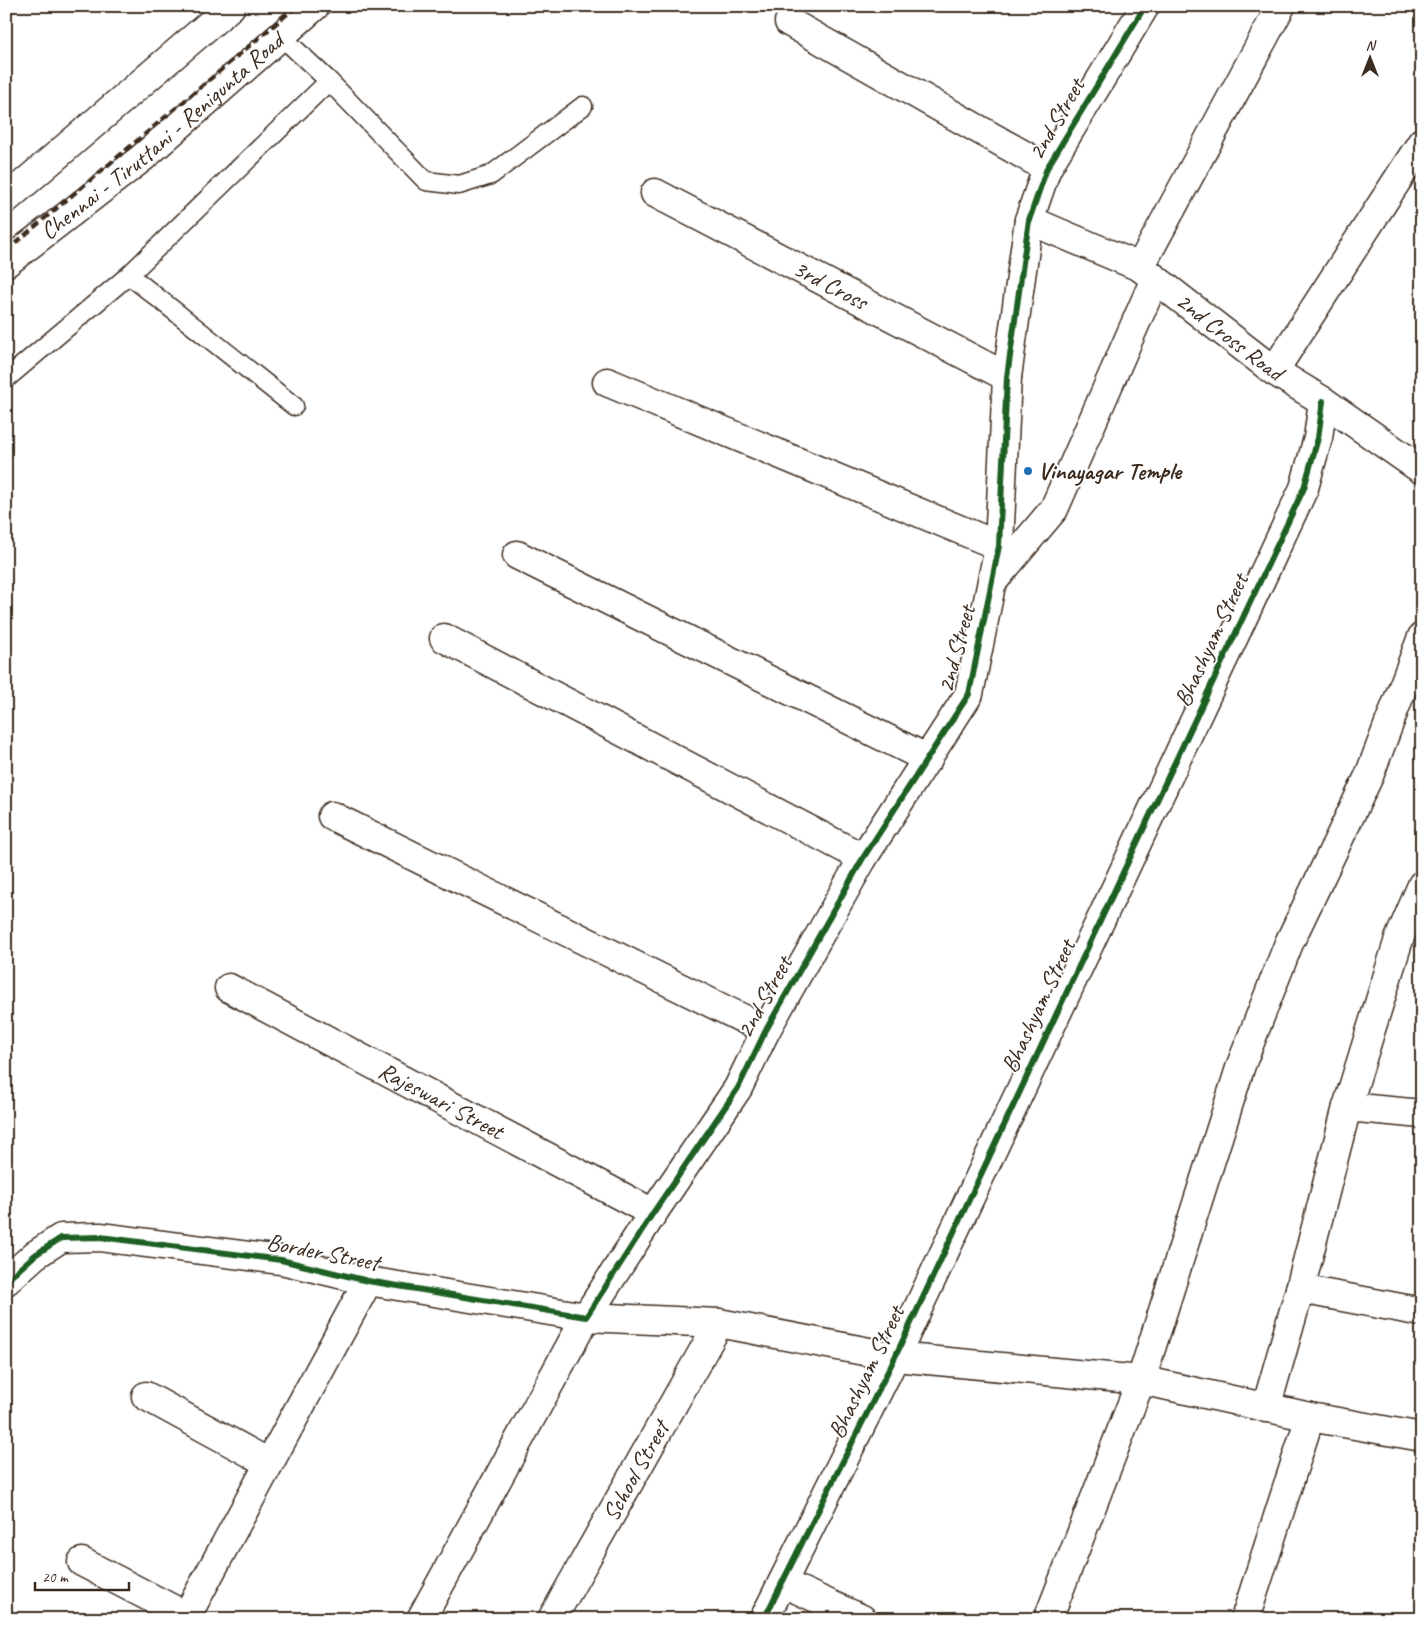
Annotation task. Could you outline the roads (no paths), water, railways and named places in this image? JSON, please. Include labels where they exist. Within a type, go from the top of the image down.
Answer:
[{"type":"main road","points":[[6,199],[231,6]]},
{"type":"main road","name":"Chennai - Tiruttani - Renigunta Road","points":[[6,263],[142,158],[315,6]]},
{"type":"main road","points":[[992,583],[1054,509],[1148,273],[1281,6]]},
{"type":"main road","name":"2nd Street","points":[[421,1619],[586,1317],[653,1213],[738,1088],[766,1030],[863,858],[969,694],[1000,546],[1006,377],[1029,220],[1046,168],[1141,8]]},
{"type":"main road","points":[[789,22],[1046,168]]},
{"type":"main road","points":[[1274,371],[1422,142]]},
{"type":"main road","name":"3rd Cross","points":[[655,193],[1006,377]]},
{"type":"main road","name":"2nd Cross Road","points":[[1029,220],[1148,273],[1274,371],[1324,401],[1422,470]]},
{"type":"main road","points":[[607,382],[1000,546]]},
{"type":"main road","name":"Bhashyam Street","points":[[764,1619],[895,1357],[1304,488],[1318,438],[1324,401]]},
{"type":"main road","points":[[517,555],[928,759]]},
{"type":"main road","points":[[1048,1619],[1141,1380],[1242,1065],[1289,943],[1369,776],[1422,637]]},
{"type":"main road","points":[[444,638],[863,858]]},
{"type":"main road","points":[[332,816],[766,1030]]},
{"type":"main road","points":[[1266,1408],[1300,1289],[1347,1107],[1399,939],[1421,889]]},
{"type":"main road","name":"Rajeswari Street","points":[[229,988],[653,1213]]},
{"type":"main road","points":[[1347,1107],[1422,1114]]},
{"type":"main road","name":"Border Street","points":[[6,1280],[35,1255],[61,1238],[100,1237],[280,1260],[368,1281],[586,1317],[719,1323],[895,1357],[1141,1380],[1310,1418],[1422,1437]]},
{"type":"main road","points":[[82,1562],[186,1618],[368,1281]]},
{"type":"main road","points":[[1300,1289],[1422,1312]]},
{"type":"main road","name":"School Street","points":[[552,1619],[719,1323]]},
{"type":"main road","points":[[146,1396],[269,1463]]},
{"type":"main road","points":[[1246,1619],[1310,1418]]},
{"type":"main road","points":[[783,1583],[862,1619]]},
{"type":"lane","points":[[280,36],[329,81],[426,181],[459,185],[491,175],[583,106]]},
{"type":"lane","points":[[6,378],[129,275],[329,81]]},
{"type":"lane","points":[[129,275],[294,406]]},
{"type":"railway","points":[[6,251],[297,6]]},
{"type":"place","name":"Vinayagar Temple","points":[[1028,471]]}]
